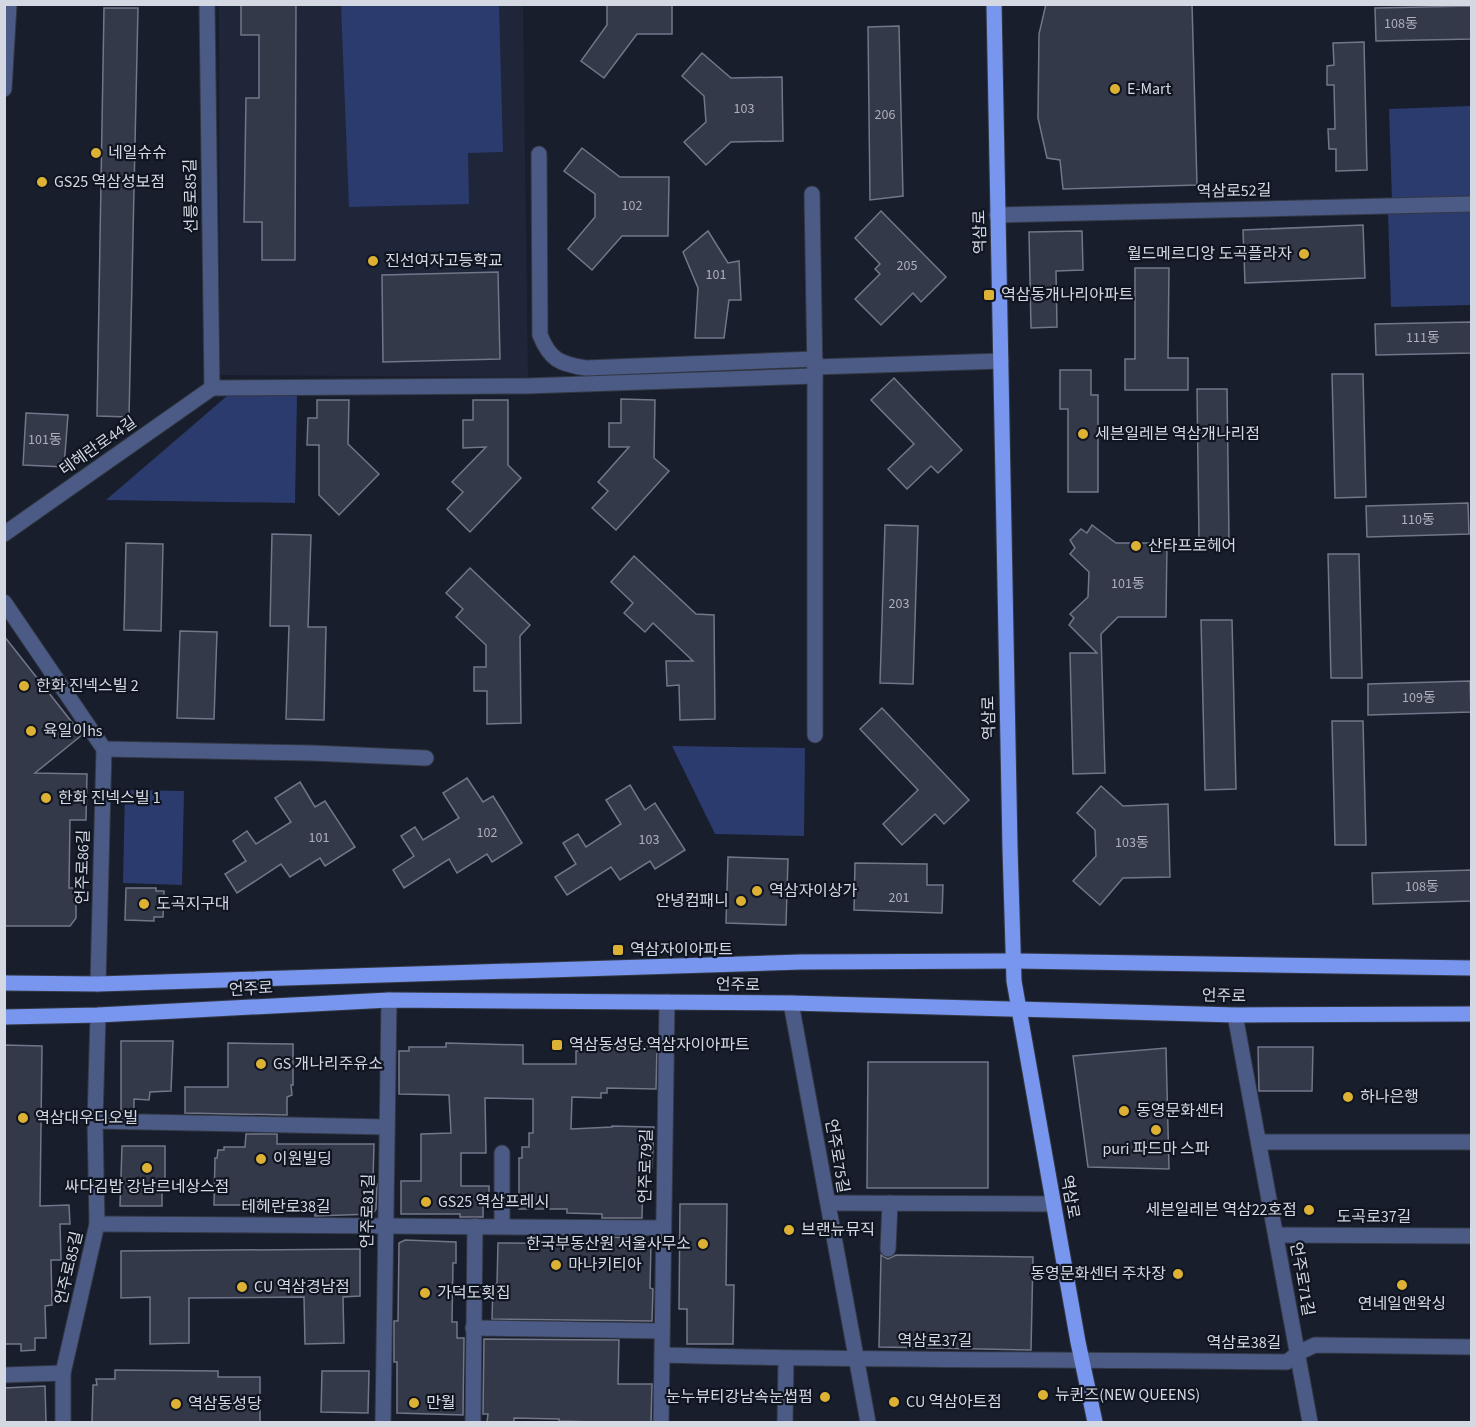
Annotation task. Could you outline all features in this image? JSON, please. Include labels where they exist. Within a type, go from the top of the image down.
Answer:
[{"type":"main road","name":"역삼로","points":[[994,4],[1013,961],[1018,1008],[1078,1341],[1095,1422]]},
{"type":"main road","name":"언주로","points":[[4,983],[98,984],[801,962],[1013,961],[1472,968]]},
{"type":"main road","name":"언주로","points":[[4,1017],[98,1015],[389,1000],[791,1003],[1235,1015],[1472,1014]]},
{"type":"street","points":[[4,89],[9,4]]},
{"type":"street","name":"선릉로85길","points":[[207,4],[212,388]]},
{"type":"street","points":[[539,154],[540,335],[546,350],[556,360],[586,368],[815,367],[1001,361]]},
{"type":"street","points":[[812,194],[815,367],[815,735]]},
{"type":"street","name":"역삼로52길","points":[[997,214],[1472,204]]},
{"type":"street","points":[[212,388],[527,386],[815,367]]},
{"type":"street","name":"테헤란로44길","points":[[4,534],[212,388]]},
{"type":"street","points":[[4,602],[104,749],[312,753],[426,758]]},
{"type":"street","name":"언주로86길","points":[[98,984],[104,749]]},
{"type":"street","name":"언주로81길","points":[[383,1422],[389,1000]]},
{"type":"street","name":"언주로79길","points":[[662,1422],[667,1002]]},
{"type":"street","name":"언주로75길","points":[[791,1003],[868,1422]]},
{"type":"street","name":"언주로85길","points":[[63,1422],[63,1373],[97,1224],[95,1121],[98,1015]]},
{"type":"street","name":"언주로71길","points":[[1235,1015],[1310,1422]]},
{"type":"street","points":[[95,1121],[387,1127]]},
{"type":"street","points":[[1259,1142],[1472,1143]]},
{"type":"street","points":[[502,1153],[502,1226]]},
{"type":"street","points":[[828,1203],[1053,1204]]},
{"type":"street","points":[[888,1249],[890,1203]]},
{"type":"street","name":"테헤란로38길","points":[[97,1224],[663,1228]]},
{"type":"street","points":[[473,1422],[475,1226]]},
{"type":"street","name":"도곡로37길","points":[[1276,1235],[1472,1236]]},
{"type":"street","points":[[473,1328],[662,1331]]},
{"type":"street","name":"역삼로38길","points":[[1083,1359],[1287,1362],[1298,1353],[1315,1345],[1472,1347]]},
{"type":"street","name":"역삼로37길","points":[[662,1355],[786,1359],[1083,1359]]},
{"type":"street","points":[[785,1422],[786,1359]]},
{"type":"street","points":[[4,1375],[63,1373]]},
{"type":"shaded area","name":"진선여자고등학교","points":[[219,5],[523,5],[528,377],[220,375]]},
{"type":"shaded area","points":[[341,5],[499,5],[503,152],[468,153],[469,204],[349,207]]},
{"type":"shaded area","points":[[1471,106],[1471,198],[1392,201],[1389,109]]},
{"type":"shaded area","points":[[1471,210],[1471,305],[1391,307],[1388,213]]},
{"type":"shaded area","points":[[227,396],[297,396],[295,503],[106,500]]},
{"type":"shaded area","points":[[672,746],[805,748],[804,836],[715,834]]},
{"type":"shaded area","points":[[125,790],[184,791],[182,885],[123,883]]},
{"type":"building","points":[[241,4],[296,4],[295,260],[262,260],[262,222],[244,222],[246,98],[259,98],[259,35],[241,35]]},
{"type":"building","points":[[607,4],[672,4],[672,34],[637,34],[604,78],[581,61],[607,25]]},
{"type":"building","points":[[1046,4],[1192,4],[1197,185],[1063,189],[1060,160],[1047,158],[1038,118],[1039,34]]},
{"type":"building","points":[[1472,6],[1472,39],[1376,41],[1375,8]]},
{"type":"building","points":[[104,8],[138,8],[129,417],[97,416]]},
{"type":"building","points":[[899,26],[903,196],[870,200],[868,27]]},
{"type":"building","points":[[1364,42],[1367,170],[1336,171],[1336,149],[1329,149],[1328,129],[1335,129],[1334,85],[1327,85],[1327,66],[1334,65],[1333,43]]},
{"type":"building","points":[[702,53],[731,78],[782,77],[783,141],[731,142],[706,165],[684,142],[706,122],[704,96],[682,76]]},
{"type":"building","points":[[582,148],[620,177],[669,177],[668,236],[622,236],[592,270],[568,249],[595,217],[595,194],[564,171]]},
{"type":"building","points":[[881,211],[946,277],[921,302],[913,293],[881,325],[855,299],[880,274],[875,269],[880,264],[855,238]]},
{"type":"building","name":"월드메르디앙 도곡플라자","points":[[1363,225],[1365,278],[1245,283],[1243,230]]},
{"type":"building","points":[[708,231],[728,263],[739,261],[741,300],[729,300],[724,338],[695,338],[698,288],[683,252]]},
{"type":"building","points":[[1082,231],[1083,270],[1056,271],[1057,327],[1031,328],[1029,232]]},
{"type":"building","points":[[1135,268],[1169,268],[1168,358],[1188,358],[1188,390],[1125,390],[1125,359],[1135,359]]},
{"type":"building","points":[[498,272],[500,359],[383,362],[382,275]]},
{"type":"building","points":[[1472,322],[1472,353],[1376,355],[1375,324]]},
{"type":"building","points":[[1060,370],[1091,370],[1091,395],[1098,395],[1098,492],[1068,492],[1068,409],[1060,409]]},
{"type":"building","points":[[1332,374],[1363,374],[1366,497],[1335,498]]},
{"type":"building","points":[[894,378],[962,450],[938,473],[931,466],[907,489],[888,469],[914,444],[871,400]]},
{"type":"building","points":[[1197,389],[1227,389],[1229,539],[1199,539]]},
{"type":"building","points":[[621,399],[655,400],[654,458],[669,471],[616,530],[592,508],[608,491],[598,482],[629,447],[609,447],[609,423],[621,423]]},
{"type":"building","points":[[317,400],[349,400],[348,444],[379,474],[339,515],[319,495],[319,445],[307,445],[308,418],[317,418]]},
{"type":"building","points":[[473,400],[508,400],[508,465],[521,478],[470,532],[447,509],[463,492],[452,482],[486,447],[463,448],[463,420],[473,420]]},
{"type":"building","points":[[26,413],[68,415],[64,467],[23,465]]},
{"type":"building","points":[[1468,503],[1469,534],[1367,537],[1366,506]]},
{"type":"building","points":[[885,525],[918,526],[913,684],[880,683]]},
{"type":"building","points":[[1092,525],[1116,543],[1167,543],[1166,617],[1118,617],[1101,634],[1105,773],[1073,774],[1070,653],[1097,653],[1069,625],[1074,618],[1070,614],[1088,597],[1089,572],[1070,554],[1075,548],[1070,540],[1081,529],[1087,533]]},
{"type":"building","points":[[272,534],[311,535],[308,627],[326,627],[324,720],[286,719],[289,626],[270,626]]},
{"type":"building","points":[[126,543],[163,544],[161,631],[124,630]]},
{"type":"building","points":[[1328,554],[1359,554],[1362,678],[1331,678]]},
{"type":"building","points":[[634,556],[696,614],[714,615],[715,719],[680,720],[679,685],[667,686],[666,661],[693,661],[653,623],[645,632],[624,613],[633,603],[611,582]]},
{"type":"building","points":[[470,568],[530,625],[520,636],[521,723],[487,724],[487,691],[474,691],[474,667],[486,667],[486,645],[456,617],[463,609],[446,593]]},
{"type":"building","points":[[1201,620],[1232,620],[1236,789],[1205,790]]},
{"type":"building","points":[[180,631],[217,632],[214,719],[177,718]]},
{"type":"building","points":[[4,636],[82,735],[35,773],[87,774],[86,820],[70,820],[69,888],[76,888],[76,918],[70,926],[4,926]]},
{"type":"building","points":[[1470,681],[1471,712],[1368,715],[1368,684]]},
{"type":"building","points":[[882,708],[969,800],[944,824],[935,814],[902,845],[883,824],[918,790],[860,729]]},
{"type":"building","points":[[1332,721],[1363,721],[1366,845],[1335,845]]},
{"type":"building","points":[[467,778],[483,802],[493,796],[522,843],[492,862],[487,854],[457,873],[449,859],[404,888],[393,870],[414,856],[401,836],[415,827],[423,840],[459,818],[443,793]]},
{"type":"building","points":[[300,782],[315,807],[325,801],[355,847],[325,866],[320,858],[290,877],[281,864],[237,893],[225,874],[246,861],[233,841],[247,831],[256,844],[291,822],[275,798]]},
{"type":"building","points":[[630,785],[645,810],[655,803],[685,850],[655,869],[650,861],[620,880],[611,867],[567,895],[555,877],[576,864],[563,843],[578,834],[586,847],[621,824],[606,800]]},
{"type":"building","points":[[1101,786],[1123,806],[1168,804],[1170,877],[1123,878],[1100,905],[1073,881],[1096,856],[1095,830],[1077,813]]},
{"type":"building","name":"역삼자이상가","points":[[728,857],[788,859],[786,925],[726,923]]},
{"type":"building","points":[[855,863],[927,864],[927,885],[943,885],[942,913],[854,910]]},
{"type":"building","points":[[1472,870],[1472,901],[1373,904],[1372,873]]},
{"type":"building","name":"도곡지구대","points":[[126,888],[156,888],[156,891],[164,891],[163,917],[154,917],[154,921],[125,920]]},
{"type":"building","points":[[121,1041],[173,1041],[171,1091],[150,1092],[149,1100],[134,1099],[134,1112],[121,1112]]},
{"type":"building","points":[[228,1043],[293,1044],[293,1085],[291,1085],[292,1095],[287,1097],[287,1115],[185,1113],[185,1087],[228,1087]]},
{"type":"building","points":[[446,1043],[523,1045],[523,1064],[576,1064],[576,1051],[582,1051],[582,1046],[657,1047],[656,1089],[607,1088],[607,1093],[601,1093],[601,1098],[572,1097],[571,1129],[612,1126],[654,1127],[652,1168],[643,1168],[642,1218],[602,1218],[602,1214],[567,1213],[567,1209],[519,1209],[519,1158],[522,1158],[522,1147],[529,1147],[529,1133],[533,1133],[533,1099],[485,1098],[486,1153],[461,1153],[461,1186],[489,1186],[489,1201],[483,1201],[483,1217],[460,1217],[460,1214],[401,1214],[401,1181],[421,1181],[421,1134],[451,1133],[449,1095],[399,1094],[399,1051],[409,1051],[409,1047],[446,1047]]},
{"type":"building","points":[[4,1045],[42,1046],[40,1206],[69,1205],[70,1224],[60,1224],[61,1260],[51,1260],[52,1305],[45,1306],[46,1338],[35,1338],[35,1350],[21,1351],[21,1344],[4,1344]]},
{"type":"building","points":[[1258,1047],[1313,1047],[1312,1091],[1259,1091]]},
{"type":"building","name":"동영문화센터","points":[[1166,1048],[1169,1169],[1088,1167],[1073,1056]]},
{"type":"building","points":[[868,1062],[988,1062],[988,1188],[867,1188]]},
{"type":"building","points":[[246,1134],[277,1134],[277,1144],[374,1144],[373,1180],[377,1184],[376,1209],[373,1214],[315,1216],[315,1210],[245,1210],[245,1205],[214,1205],[215,1158],[217,1158],[218,1150],[224,1150],[224,1147],[245,1147]]},
{"type":"building","points":[[122,1146],[165,1146],[162,1206],[120,1206]]},
{"type":"building","name":"한국부동산원 서울사무소","points":[[680,1204],[727,1204],[726,1285],[734,1285],[733,1344],[687,1344],[687,1309],[679,1309]]},
{"type":"building","points":[[601,1237],[641,1238],[641,1241],[651,1242],[652,1321],[492,1319],[493,1284],[497,1284],[498,1243],[601,1244]]},
{"type":"building","points":[[405,1240],[456,1242],[456,1263],[453,1263],[452,1322],[457,1322],[457,1338],[464,1338],[463,1415],[397,1413],[394,1321],[398,1321],[399,1243]]},
{"type":"building","points":[[360,1249],[360,1296],[343,1297],[344,1343],[305,1344],[304,1297],[189,1298],[189,1343],[150,1344],[150,1297],[121,1298],[121,1251]]},
{"type":"building","points":[[881,1255],[888,1259],[896,1255],[1033,1257],[1031,1350],[879,1347]]},
{"type":"building","points":[[484,1339],[619,1340],[618,1384],[652,1384],[651,1422],[514,1418],[514,1422],[487,1422],[488,1414],[483,1414]]},
{"type":"building","name":"역삼동성당","points":[[115,1370],[218,1371],[218,1377],[260,1377],[260,1422],[92,1422],[93,1385],[97,1385],[96,1379],[115,1379]]},
{"type":"building","points":[[322,1371],[369,1371],[368,1413],[321,1412]]},
{"type":"building","points":[[45,1386],[46,1422],[4,1422],[4,1388]]},
{"type":"place","name":"E-Mart","points":[[1115,89]]},
{"type":"place","name":"네일슈슈","points":[[96,153]]},
{"type":"place","name":"GS25 역삼성보점","points":[[42,182]]},
{"type":"place","name":"월드메르디앙 도곡플라자","points":[[1304,254]]},
{"type":"place","name":"진선여자고등학교","points":[[373,261]]},
{"type":"place","name":"역삼동개나리아파트","points":[[989,295]]},
{"type":"place","name":"세븐일레븐 역삼개나리점","points":[[1083,434]]},
{"type":"place","name":"산타프로헤어","points":[[1136,546]]},
{"type":"place","name":"한화 진넥스빌 2","points":[[24,686]]},
{"type":"place","name":"육일이hs","points":[[31,731]]},
{"type":"place","name":"한화 진넥스빌 1","points":[[46,798]]},
{"type":"place","name":"역삼자이상가","points":[[757,891]]},
{"type":"place","name":"안녕컴패니","points":[[741,901]]},
{"type":"place","name":"도곡지구대","points":[[144,904]]},
{"type":"place","name":"역삼자이아파트","points":[[618,950]]},
{"type":"place","name":"역삼동성당.역삼자이아파트","points":[[557,1045]]},
{"type":"place","name":"GS 개나리주유소","points":[[261,1064]]},
{"type":"place","name":"하나은행","points":[[1348,1097]]},
{"type":"place","name":"동영문화센터","points":[[1124,1111]]},
{"type":"place","name":"역삼대우디오빌","points":[[23,1118]]},
{"type":"place","name":"puri 파드마 스파","points":[[1156,1130]]},
{"type":"place","name":"이원빌딩","points":[[261,1159]]},
{"type":"place","name":"싸다김밥 강남르네상스점","points":[[147,1168]]},
{"type":"place","name":"GS25 역삼프레시","points":[[426,1202]]},
{"type":"place","name":"세븐일레븐 역삼22호점","points":[[1309,1210]]},
{"type":"place","name":"브랜뉴뮤직","points":[[789,1230]]},
{"type":"place","name":"한국부동산원 서울사무소","points":[[703,1244]]},
{"type":"place","name":"마나키티아","points":[[556,1265]]},
{"type":"place","name":"동영문화센터 주차장","points":[[1178,1274]]},
{"type":"place","name":"연네일앤왁싱","points":[[1402,1285]]},
{"type":"place","name":"CU 역삼경남점","points":[[242,1287]]},
{"type":"place","name":"가덕도횟집","points":[[425,1293]]},
{"type":"place","name":"뉴퀸즈(NEW QUEENS)","points":[[1043,1395]]},
{"type":"place","name":"눈누뷰티강남속눈썹펌","points":[[825,1397]]},
{"type":"place","name":"CU 역삼아트점","points":[[894,1402]]},
{"type":"place","name":"만월","points":[[414,1403]]},
{"type":"place","name":"역삼동성당","points":[[176,1404]]}]
